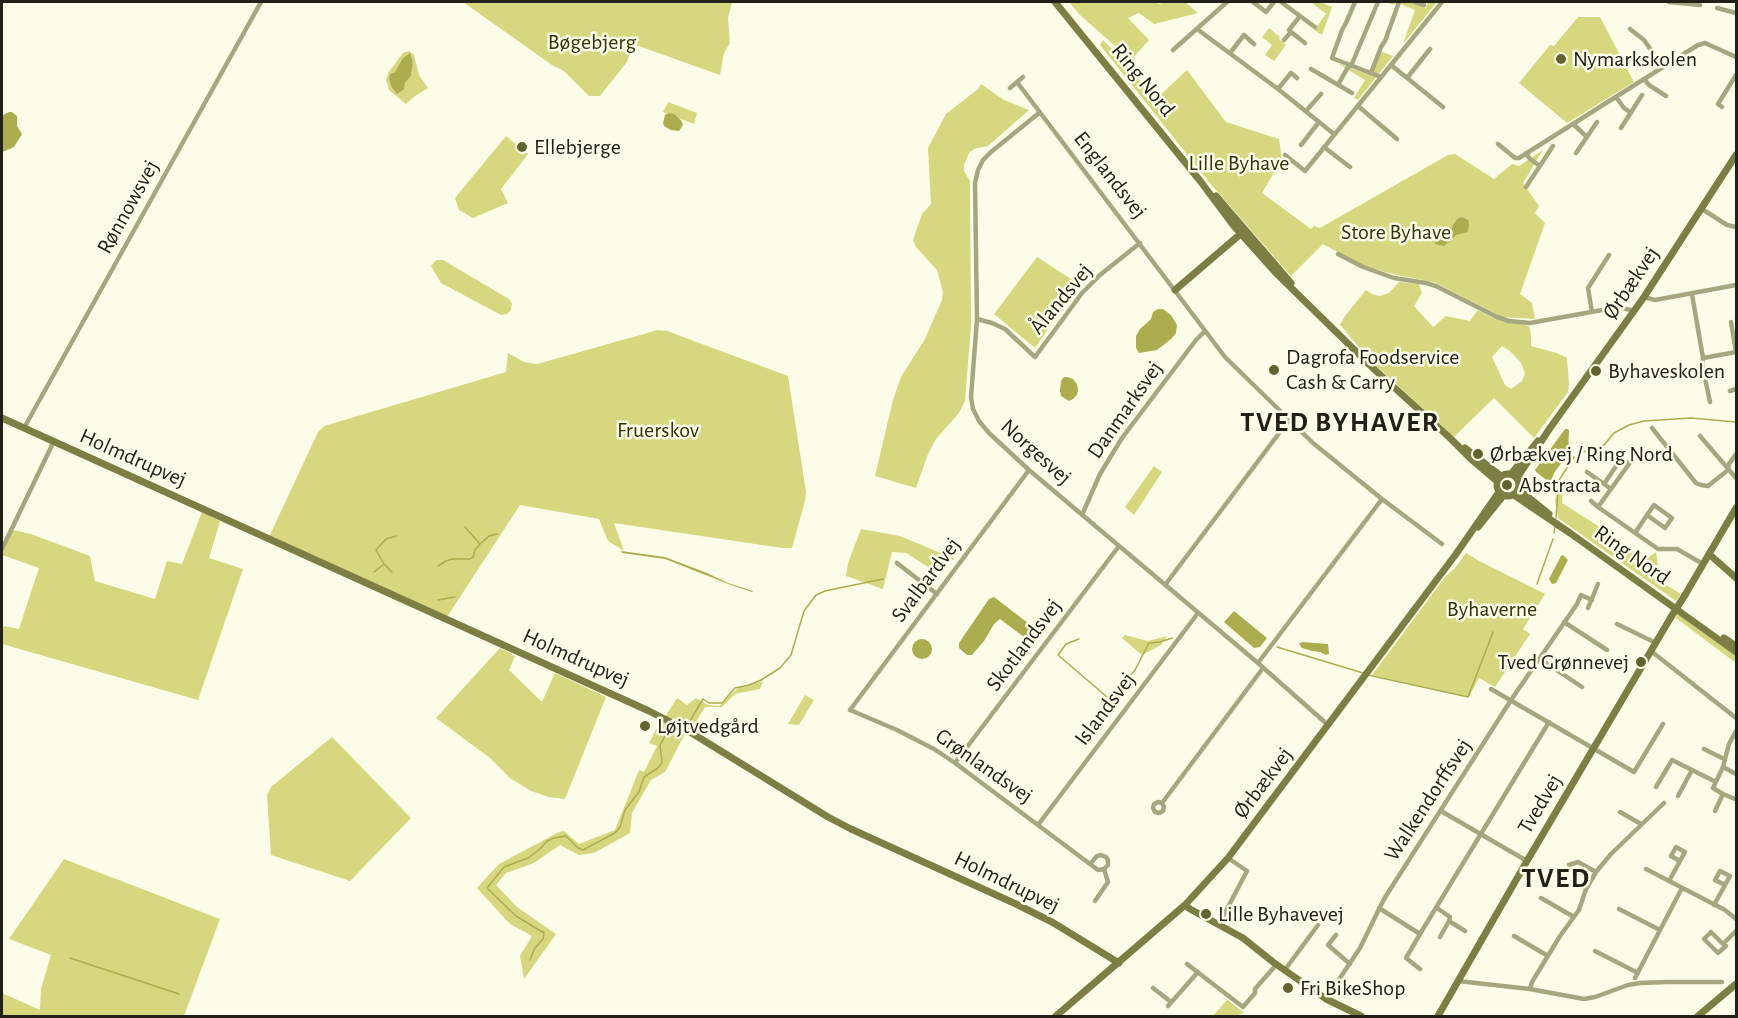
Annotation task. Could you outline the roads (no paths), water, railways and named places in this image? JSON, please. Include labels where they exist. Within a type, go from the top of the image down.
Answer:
[{"type":"street","name":"Rønnowsvej","points":[[24,428],[261,2]]},
{"type":"street","name":"Ring Nord","points":[[1055,2],[1201,182],[1309,304],[1376,371],[1471,459],[1499,478]]},
{"type":"street","points":[[1173,50],[1227,2]]},
{"type":"street","points":[[1252,2],[1266,12],[1274,2]]},
{"type":"street","points":[[1281,2],[1315,27]]},
{"type":"street","points":[[1355,2],[1332,58],[1381,77]]},
{"type":"street","points":[[1338,85],[1350,65],[1378,2]]},
{"type":"street","points":[[1371,73],[1399,2]]},
{"type":"street","points":[[1415,2],[1424,5]]},
{"type":"street","points":[[1286,154],[1305,171],[1442,2]]},
{"type":"street","points":[[1669,2],[1700,5]]},
{"type":"street","points":[[1717,8],[1737,12]]},
{"type":"street","points":[[1284,40],[1300,16]]},
{"type":"street","points":[[1197,29],[1230,52],[1334,134]]},
{"type":"street","points":[[1630,29],[1644,40],[1663,67]]},
{"type":"street","points":[[1291,32],[1305,43]]},
{"type":"street","points":[[1230,52],[1244,35],[1254,44]]},
{"type":"street","points":[[1498,144],[1515,158],[1519,158],[1698,45],[1705,43],[1737,57]]},
{"type":"street","points":[[1407,78],[1430,49]]},
{"type":"street","points":[[1390,64],[1443,107]]},
{"type":"street","points":[[1311,69],[1352,93]]},
{"type":"street","points":[[1278,89],[1291,73],[1298,78]]},
{"type":"street","points":[[1722,107],[1718,104],[1737,75]]},
{"type":"street","points":[[1010,87],[1023,77]]},
{"type":"street","points":[[1644,79],[1649,86],[1666,96]]},
{"type":"street","name":"Englandsvej","points":[[1017,82],[1226,357],[1313,443],[1442,544]]},
{"type":"street","points":[[1306,111],[1321,94]]},
{"type":"street","points":[[1621,128],[1642,95]]},
{"type":"street","points":[[1616,97],[1620,104],[1631,113]]},
{"type":"street","points":[[1358,106],[1397,139]]},
{"type":"street","name":"Norgesvej","points":[[1040,112],[983,160],[975,183],[977,319],[971,397],[979,421],[1029,470],[1329,725]]},
{"type":"street","points":[[1301,144],[1319,122]]},
{"type":"street","points":[[1576,153],[1597,122]]},
{"type":"street","points":[[1574,124],[1587,137]]},
{"type":"street","points":[[1526,187],[1553,146]]},
{"type":"street","points":[[1324,147],[1350,166]]},
{"type":"street","points":[[1526,153],[1540,166]]},
{"type":"street","name":"Ørbækvej","points":[[1514,476],[1644,297],[1737,155]]},
{"type":"street","points":[[1702,209],[1726,225],[1737,227]]},
{"type":"street","points":[[1175,290],[1244,232]]},
{"type":"street","name":"Ålandsvej","points":[[977,319],[1005,329],[1035,357],[1082,293],[1100,275],[1140,243]]},
{"type":"street","points":[[1338,254],[1381,274],[1436,286],[1509,321],[1530,323],[1619,307],[1634,310]]},
{"type":"street","points":[[1592,312],[1588,288],[1609,255]]},
{"type":"street","points":[[1644,297],[1655,300],[1737,285]]},
{"type":"street","points":[[1692,294],[1710,402]]},
{"type":"street","points":[[1703,358],[1736,352],[1731,322]]},
{"type":"street","name":"Danmarksvej","points":[[1082,514],[1100,474],[1122,438],[1205,331]]},
{"type":"street","points":[[1730,391],[1737,389]]},
{"type":"street","name":"Holmdrupvej","points":[[2,418],[646,710],[690,732],[851,829],[1016,904],[1052,922],[1119,963]]},
{"type":"street","points":[[1165,585],[1289,420]]},
{"type":"street","points":[[1652,428],[1696,483],[1701,485],[1708,486],[1728,470],[1729,464],[1737,454]]},
{"type":"street","points":[[1700,436],[1737,478]]},
{"type":"street","points":[[2,549],[54,441]]},
{"type":"street","points":[[1598,507],[1629,464],[1621,459],[1604,484]]},
{"type":"street","name":"Svalbardvej","points":[[850,710],[1029,470]]},
{"type":"street","points":[[1587,472],[1611,489]]},
{"type":"street","points":[[1514,476],[1519,486],[1516,492],[1501,494],[1497,489],[1499,478],[1514,476]]},
{"type":"street","name":"Ring Nord","points":[[1516,492],[1737,652]]},
{"type":"street","name":"Ørbækvej","points":[[1056,1017],[1185,905],[1228,858],[1501,494]]},
{"type":"street","points":[[1258,663],[1382,499]]},
{"type":"street","points":[[1591,501],[1658,549],[1677,549],[1702,564]]},
{"type":"street","points":[[1635,533],[1647,515],[1654,506],[1672,518],[1665,528],[1647,515]]},
{"type":"street","name":"Tvedvej","points":[[1438,1017],[1702,564],[1734,518],[1737,508]]},
{"type":"street","points":[[1656,522],[1663,512]]},
{"type":"street","name":"Skotlandsvej","points":[[955,763],[1119,546]]},
{"type":"street","points":[[1709,554],[1737,578]]},
{"type":"street","points":[[897,563],[937,594]]},
{"type":"street","points":[[1588,609],[1598,584]]},
{"type":"street","name":"Walkendorffsvej","points":[[1326,999],[1360,948],[1379,908],[1511,700],[1581,595],[1592,600]]},
{"type":"street","name":"Ring Nord","points":[[1674,606],[1737,646]]},
{"type":"street","name":"Islandsvej","points":[[1038,825],[1198,613]]},
{"type":"street","points":[[1564,622],[1607,650]]},
{"type":"street","points":[[1617,624],[1656,643]]},
{"type":"street","points":[[1651,651],[1734,716],[1737,710]]},
{"type":"street","points":[[1540,658],[1582,687]]},
{"type":"street","points":[[1162,803],[1263,668]]},
{"type":"street","points":[[1491,689],[1634,772],[1663,724]]},
{"type":"street","name":"Grønlandsvej","points":[[850,710],[916,738],[955,763],[1098,870],[1104,869],[1108,865],[1108,860],[1106,857],[1097,856],[1090,864]]},
{"type":"street","points":[[1420,969],[1406,958],[1549,722]]},
{"type":"street","points":[[1735,800],[1713,788],[1723,766],[1729,744],[1737,731]]},
{"type":"street","points":[[1704,749],[1724,759]]},
{"type":"street","points":[[1656,787],[1672,760],[1716,782]]},
{"type":"street","points":[[1723,766],[1737,774]]},
{"type":"street","points":[[1678,796],[1692,770]]},
{"type":"street","points":[[1715,811],[1723,794]]},
{"type":"street","points":[[1530,989],[1560,936],[1579,910],[1586,889],[1596,872],[1664,803]]},
{"type":"street","points":[[1441,811],[1527,861]]},
{"type":"street","points":[[1620,812],[1641,824]]},
{"type":"street","points":[[1219,924],[1247,871],[1228,858]]},
{"type":"street","points":[[1669,881],[1680,861]]},
{"type":"street","points":[[1569,866],[1578,862],[1596,872]]},
{"type":"street","points":[[1095,901],[1107,882],[1104,869]]},
{"type":"street","points":[[1646,869],[1725,910],[1737,919]]},
{"type":"street","points":[[1714,905],[1725,885]]},
{"type":"street","points":[[1595,951],[1637,976],[1682,888]]},
{"type":"street","points":[[1541,898],[1574,917]]},
{"type":"street","points":[[1185,905],[1243,938],[1284,971],[1326,999],[1361,1017]]},
{"type":"street","points":[[1379,908],[1420,934]]},
{"type":"street","points":[[1437,908],[1450,917],[1440,937]]},
{"type":"street","points":[[1619,909],[1660,930]]},
{"type":"street","points":[[1449,921],[1465,930]]},
{"type":"street","points":[[1284,971],[1296,958],[1318,925]]},
{"type":"street","points":[[1723,944],[1737,931]]},
{"type":"street","points":[[1711,932],[1723,944],[1726,946],[1718,953],[1704,939],[1711,932]]},
{"type":"street","points":[[1336,935],[1328,945],[1350,964]]},
{"type":"street","points":[[1514,936],[1548,956]]},
{"type":"street","points":[[1187,964],[1243,1007],[1276,965]]},
{"type":"street","points":[[1153,988],[1170,1004],[1197,972]]},
{"type":"street","points":[[1458,981],[1530,989],[1584,999],[1640,983],[1722,982]]},
{"type":"street","points":[[1698,1017],[1737,984]]},
{"type":"waterway","points":[[1578,452],[1591,451],[1604,445],[1614,433],[1629,425],[1644,421],[1691,418],[1736,422]]},
{"type":"waterway","points":[[1556,518],[1559,480],[1574,457]]},
{"type":"waterway","points":[[1554,533],[1555,526]]},
{"type":"waterway","points":[[465,527],[480,544]]},
{"type":"waterway","points":[[438,566],[452,559],[470,559],[480,544],[489,536],[497,534]]},
{"type":"waterway","points":[[392,572],[376,550],[386,539],[396,536]]},
{"type":"waterway","points":[[1537,584],[1553,539]]},
{"type":"waterway","points":[[374,572],[384,564]]},
{"type":"waterway","points":[[687,726],[703,699],[709,703],[722,703],[735,688],[761,680],[780,668],[791,655],[804,611],[816,595],[825,591],[883,579]]},
{"type":"waterway","points":[[438,600],[455,597]]},
{"type":"waterway","points":[[1368,675],[1468,697],[1493,632]]},
{"type":"waterway","points":[[1079,639],[1066,644],[1058,655],[1107,697],[1114,696],[1135,670],[1149,643],[1172,638]]},
{"type":"waterway","points":[[1277,647],[1363,673]]},
{"type":"waterway","points":[[530,960],[535,948],[543,939],[544,933],[516,916],[487,888],[504,867],[528,858],[547,841],[566,836],[583,850],[615,833],[620,827],[625,810],[639,792],[644,777],[658,768],[662,762],[660,745],[665,736],[670,733],[683,732]]},
{"type":"waterway","points":[[70,958],[179,994]]},
{"type":"place","name":"Nymarkskolen","points":[[1561,59]]},
{"type":"place","name":"Ellebjerge","points":[[522,147]]},
{"type":"place","name":"Dagrofa Foodservice Cash & Carry","points":[[1274,370]]},
{"type":"place","name":"Byhaveskolen","points":[[1596,371]]},
{"type":"place","name":"Ørbækvej / Ring Nord","points":[[1478,454]]},
{"type":"place","name":"Abstracta","points":[[1507,485]]},
{"type":"place","name":"Tved Grønnevej","points":[[1641,662]]},
{"type":"place","name":"Løjtvedgård","points":[[645,726]]},
{"type":"place","name":"Lille Byhavevej","points":[[1206,914]]},
{"type":"place","name":"Fri BikeShop","points":[[1288,988]]},
{"type":"district","name":"TVED BYHAVER","points":[[1340,423]]},
{"type":"district","name":"TVED","points":[[1556,879]]},
{"type":"park label","name":"Bøgebjerg","points":[[592,42]]},
{"type":"park label","name":"Lille Byhave","points":[[1239,163]]},
{"type":"park label","name":"Store Byhave","points":[[1396,232]]},
{"type":"park label","name":"Fruerskov","points":[[658,430]]},
{"type":"park label","name":"Byhaverne","points":[[1492,609]]}]
